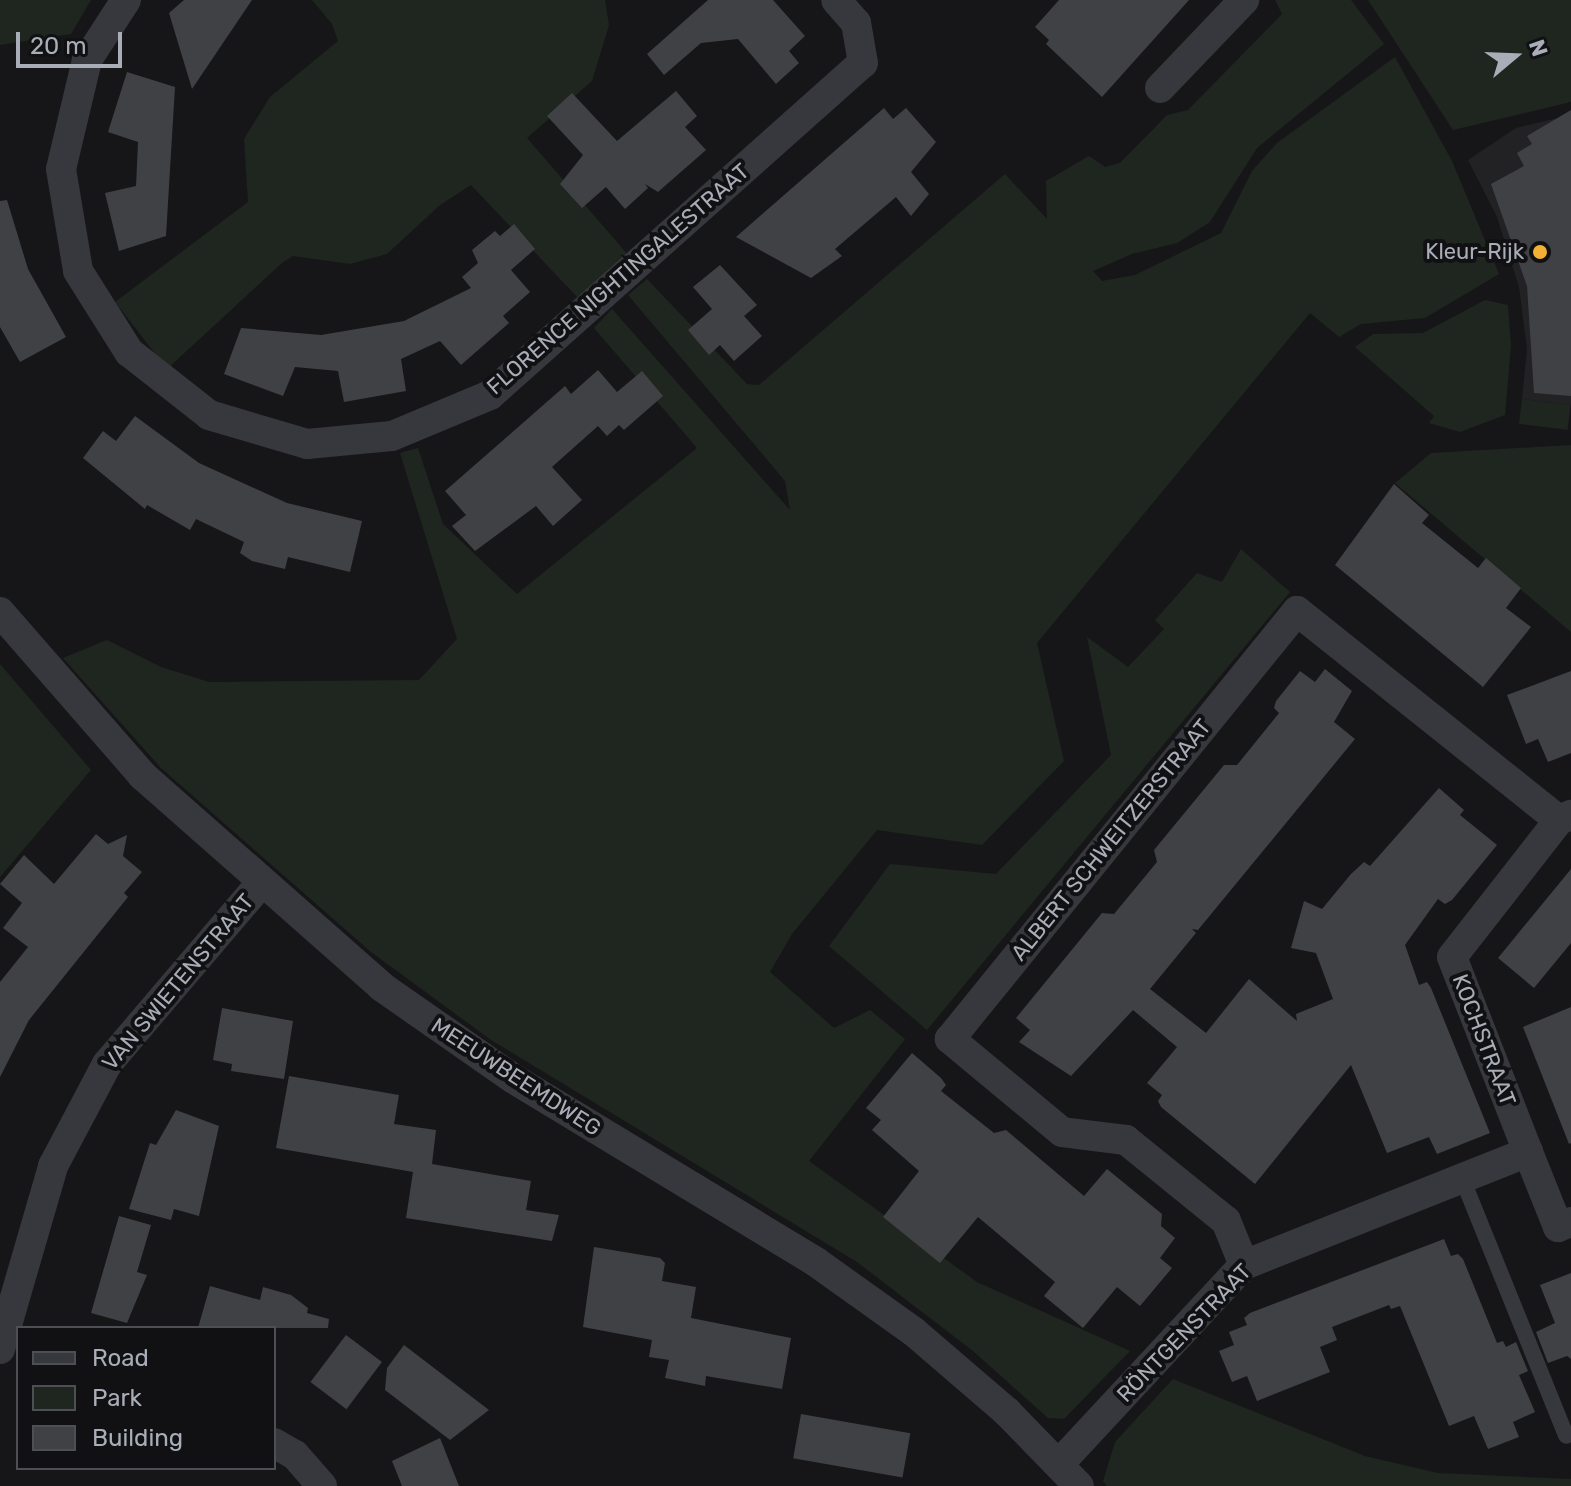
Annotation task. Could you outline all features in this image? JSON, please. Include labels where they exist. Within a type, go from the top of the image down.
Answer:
[{"type":"street","name":"FLORENCE NIGHTINGALESTRAAT","points":[[126,0],[87,60],[61,169],[78,271],[129,352],[209,415],[307,444],[392,436],[490,395],[863,63],[856,23],[836,0]]},
{"type":"street","points":[[1160,88],[1244,0]]},
{"type":"street","name":"ALBERT SCHWEITZERSTRAAT","points":[[1244,1265],[1226,1221],[1126,1140],[1062,1132],[950,1039],[1297,611],[1565,817]]},
{"type":"street","name":"MEEUWBEEMDWEG","points":[[0,612],[143,776],[260,884],[382,987],[514,1079],[816,1262],[914,1332],[1069,1475]]},
{"type":"street","name":"KOCHSTRAAT","points":[[1528,1152],[1452,957],[1565,817]]},
{"type":"street","name":"VAN SWIETENSTRAAT","points":[[0,1349],[53,1166],[107,1064],[260,884]]},
{"type":"street","points":[[1528,1152],[1558,1227],[1571,1222]]},
{"type":"street","name":"RÖNTGENSTRAAT","points":[[1069,1475],[1244,1265],[1528,1152]]},
{"type":"street","points":[[276,1444],[295,1455],[322,1486]]},
{"type":"lane","points":[[1462,1178],[1566,1436]]},
{"type":"shaded area","name":"Kleur-Rijk","points":[[1571,115],[1571,405],[1522,399],[1527,349],[1519,287],[1497,217],[1468,160],[1516,128]]},
{"type":"green space","points":[[0,0],[91,0],[71,34],[0,45]]},
{"type":"green space","points":[[312,0],[605,0],[609,25],[592,81],[527,138],[629,256],[580,300],[471,185],[440,205],[387,254],[350,264],[293,256],[283,262],[167,369],[115,302],[248,202],[244,139],[270,97],[338,41],[332,24]]},
{"type":"green space","points":[[1275,0],[1351,0],[1384,44],[1257,148],[1210,222],[1177,243],[1132,254],[1093,271],[1102,281],[1135,275],[1221,233],[1252,171],[1277,143],[1395,57],[1452,161],[1499,274],[1425,318],[1361,324],[1339,337],[1310,313],[1037,643],[1064,761],[982,845],[877,830],[792,934],[770,972],[834,1028],[870,1010],[905,1039],[809,1161],[977,1282],[1130,1351],[1064,1419],[1048,1418],[973,1351],[857,1262],[491,1040],[371,952],[161,768],[63,658],[107,640],[161,667],[209,682],[419,680],[457,639],[400,453],[418,448],[443,524],[517,594],[697,448],[594,328],[612,309],[790,510],[785,481],[628,295],[647,279],[747,384],[759,385],[1005,174],[1047,219],[1046,181],[1089,156],[1105,167],[1120,163],[1167,115],[1188,110],[1282,14]]},
{"type":"green space","points":[[1368,0],[1571,0],[1571,102],[1453,130]]},
{"type":"green space","points":[[1485,300],[1508,305],[1511,346],[1505,415],[1460,432],[1429,423],[1434,416],[1355,347],[1373,334],[1423,333]]},
{"type":"green space","points":[[1522,399],[1571,405],[1568,430],[1519,424]]},
{"type":"green space","points":[[1571,445],[1571,632],[1395,483],[1431,453]]},
{"type":"green space","points":[[1241,549],[1290,592],[927,1030],[829,946],[890,864],[996,874],[1111,755],[1087,637],[1128,667],[1164,629],[1155,620],[1197,573],[1222,582]]},
{"type":"green space","points":[[0,664],[91,770],[0,877]]},
{"type":"green space","points":[[1173,1379],[1365,1456],[1438,1473],[1571,1479],[1571,1486],[1107,1486],[1103,1481],[1115,1442]]},
{"type":"building","points":[[184,0],[252,0],[192,89],[169,13]]},
{"type":"building","points":[[708,0],[773,0],[805,36],[789,51],[799,63],[776,84],[738,39],[701,43],[664,75],[647,54]]},
{"type":"building","points":[[1059,0],[1189,0],[1102,97],[1046,44],[1049,40],[1035,27]]},
{"type":"building","points":[[127,72],[175,87],[166,236],[119,251],[105,193],[136,186],[138,142],[108,132]]},
{"type":"building","points":[[676,91],[697,116],[685,127],[706,150],[658,192],[645,184],[648,188],[625,209],[606,187],[582,208],[560,184],[583,155],[547,116],[572,93],[617,141]]},
{"type":"building","points":[[884,108],[893,119],[906,108],[936,142],[911,172],[929,194],[911,216],[896,197],[835,249],[842,256],[811,278],[736,237]]},
{"type":"building","name":"Kleur-Rijk","points":[[1571,110],[1571,396],[1534,393],[1527,286],[1491,184],[1524,166],[1517,153],[1532,144],[1527,136]]},
{"type":"building","points":[[7,200],[28,269],[66,337],[20,362],[0,327],[0,201]]},
{"type":"building","points":[[514,224],[535,249],[511,270],[530,292],[503,316],[509,323],[461,365],[440,341],[401,359],[406,391],[344,402],[338,371],[295,367],[283,396],[224,374],[241,328],[321,335],[404,321],[471,288],[462,277],[478,263],[472,250],[495,231],[500,236]]},
{"type":"building","points":[[720,265],[757,305],[744,316],[762,336],[734,361],[720,345],[709,355],[688,330],[712,309],[693,287]]},
{"type":"building","points":[[598,370],[617,392],[642,371],[663,396],[624,430],[619,425],[607,436],[598,426],[552,467],[582,500],[553,526],[536,506],[475,551],[452,526],[466,515],[445,491],[565,386],[571,394]]},
{"type":"building","points":[[135,416],[199,463],[287,503],[362,521],[350,572],[288,557],[285,569],[252,561],[240,553],[244,542],[196,519],[190,530],[147,505],[145,509],[83,458],[103,431],[116,441]]},
{"type":"building","points":[[1394,484],[1429,515],[1422,523],[1478,568],[1486,558],[1521,588],[1506,608],[1531,627],[1483,687],[1335,565]]},
{"type":"building","points":[[1325,669],[1352,691],[1334,722],[1355,739],[1198,930],[1192,929],[1196,933],[1150,989],[1206,1033],[1249,979],[1297,1021],[1296,1014],[1333,999],[1316,953],[1291,948],[1304,901],[1322,909],[1364,862],[1370,866],[1439,788],[1464,810],[1460,815],[1497,845],[1452,900],[1445,904],[1438,899],[1405,945],[1419,985],[1427,982],[1431,988],[1490,1133],[1437,1154],[1429,1137],[1387,1153],[1351,1065],[1255,1184],[1161,1107],[1158,1101],[1162,1095],[1147,1083],[1177,1047],[1133,1010],[1071,1076],[1019,1042],[1030,1030],[1016,1018],[1102,913],[1114,914],[1157,862],[1154,850],[1224,765],[1237,765],[1279,713],[1274,708],[1276,701],[1300,671],[1315,682]]},
{"type":"building","points":[[1571,671],[1571,753],[1548,762],[1538,739],[1526,744],[1507,695]]},
{"type":"building","points":[[96,834],[108,844],[127,835],[123,856],[142,872],[124,893],[128,897],[29,1020],[0,1077],[0,982],[28,947],[3,928],[22,903],[0,884],[24,855],[54,884]]},
{"type":"building","points":[[1571,869],[1571,943],[1534,988],[1498,958]]},
{"type":"building","points":[[1571,1007],[1571,1143],[1569,1144],[1523,1027]]},
{"type":"building","points":[[222,1008],[293,1021],[284,1079],[231,1071],[232,1064],[213,1060]]},
{"type":"building","points":[[912,1053],[941,1078],[946,1085],[941,1091],[994,1133],[1006,1130],[1084,1196],[1107,1169],[1162,1214],[1161,1226],[1175,1238],[1160,1258],[1172,1268],[1140,1306],[1117,1287],[1083,1328],[1044,1296],[1055,1282],[978,1217],[940,1263],[883,1217],[919,1171],[872,1130],[881,1120],[866,1108]]},
{"type":"building","points":[[289,1076],[399,1095],[394,1124],[436,1130],[432,1164],[531,1181],[526,1210],[559,1215],[552,1241],[406,1218],[413,1172],[276,1148]]},
{"type":"building","points":[[176,1110],[219,1126],[199,1216],[174,1209],[171,1220],[129,1209],[150,1143],[156,1145]]},
{"type":"building","points":[[119,1216],[151,1225],[137,1272],[147,1275],[127,1323],[91,1313]]},
{"type":"building","points":[[1444,1239],[1451,1256],[1458,1254],[1463,1259],[1497,1343],[1503,1341],[1506,1347],[1516,1342],[1528,1371],[1519,1375],[1535,1412],[1513,1422],[1519,1437],[1488,1449],[1474,1416],[1449,1426],[1400,1306],[1391,1309],[1389,1305],[1332,1327],[1337,1340],[1320,1347],[1330,1372],[1257,1401],[1247,1376],[1232,1382],[1219,1351],[1234,1345],[1229,1332],[1247,1325],[1244,1318],[1250,1313]]},
{"type":"building","points":[[594,1247],[660,1258],[665,1263],[662,1281],[696,1287],[691,1318],[791,1338],[782,1389],[706,1376],[705,1386],[665,1378],[669,1360],[649,1357],[652,1340],[583,1327]]},
{"type":"building","points":[[1571,1273],[1571,1359],[1567,1356],[1548,1363],[1536,1332],[1555,1323],[1540,1285]]},
{"type":"building","points":[[210,1286],[260,1300],[263,1287],[291,1295],[308,1308],[307,1313],[329,1319],[328,1328],[199,1326]]},
{"type":"building","points":[[346,1335],[382,1362],[346,1409],[310,1382]]},
{"type":"building","points":[[404,1345],[489,1410],[450,1440],[385,1390],[387,1368]]},
{"type":"building","points":[[801,1414],[910,1433],[902,1478],[793,1458]]},
{"type":"building","points":[[440,1438],[459,1486],[402,1486],[392,1461]]},
{"type":"place","name":"Kleur-Rijk","points":[[1540,252]]}]
